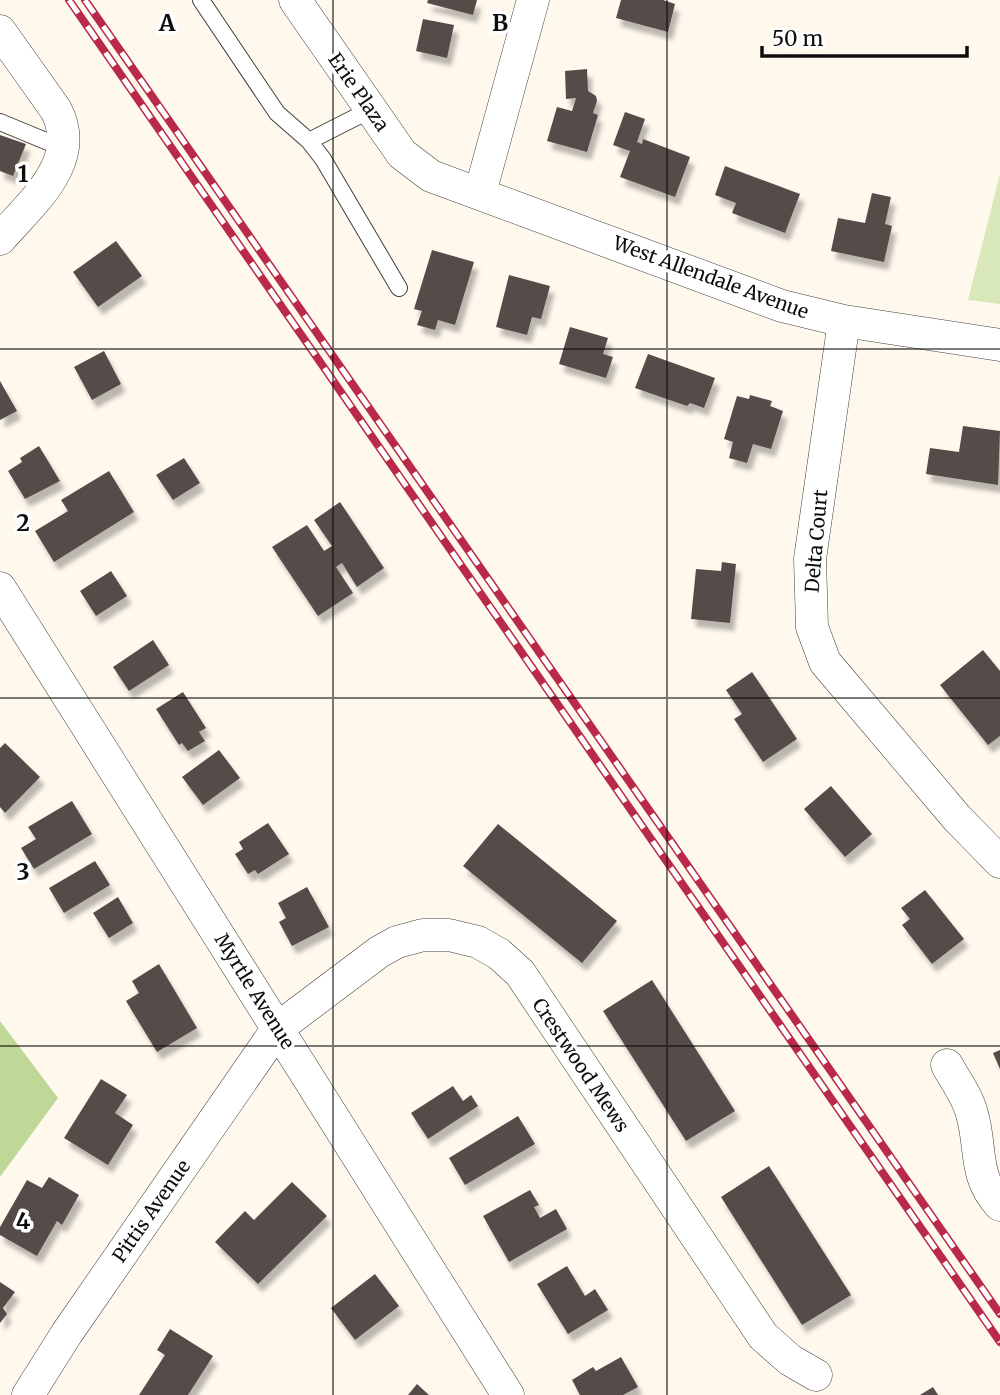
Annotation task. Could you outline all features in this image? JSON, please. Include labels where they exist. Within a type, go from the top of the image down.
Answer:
[{"type":"street","name":"Erie Plaza","points":[[295,0],[402,154],[431,176]]},
{"type":"street","points":[[480,193],[533,0]]},
{"type":"street","points":[[0,31],[56,110],[63,124],[65,149],[61,163],[52,177],[0,239]]},
{"type":"street","name":"West Allendale Avenue","points":[[431,176],[782,306],[844,321],[1000,345]]},
{"type":"street","name":"Delta Court","points":[[844,321],[810,559],[813,627],[825,662],[957,818],[1000,862]]},
{"type":"street","name":"Myrtle Avenue","points":[[0,589],[508,1395]]},
{"type":"street","name":"Crestwood Mews","points":[[278,1028],[379,952],[397,942],[423,935],[449,935],[478,942],[499,954],[520,973],[763,1336],[790,1360],[816,1375]]},
{"type":"street","name":"Pittis Avenue","points":[[28,1395],[67,1333],[278,1028]]},
{"type":"street","points":[[947,1065],[972,1113],[981,1174],[989,1194],[1000,1205]]},
{"type":"lane","points":[[201,0],[277,113],[309,141],[323,159],[399,288]]},
{"type":"lane","points":[[309,141],[372,109]]},
{"type":"lane","points":[[0,122],[65,149]]},
{"type":"green space","points":[[1000,174],[1000,304],[968,300]]},
{"type":"green space","points":[[0,1021],[58,1098],[0,1177]]},
{"type":"building","points":[[428,0],[477,0],[473,15],[427,3]]},
{"type":"building","points":[[621,0],[663,0],[675,4],[668,32],[616,18]]},
{"type":"building","points":[[423,19],[454,25],[447,58],[416,51]]},
{"type":"building","points":[[587,69],[588,91],[596,96],[597,101],[593,113],[598,115],[587,152],[547,141],[557,107],[572,111],[576,98],[566,99],[565,71]]},
{"type":"building","points":[[625,112],[645,119],[637,142],[642,144],[643,139],[690,157],[675,197],[620,177],[630,151],[613,145]]},
{"type":"building","points":[[0,135],[26,144],[13,176],[0,171]]},
{"type":"building","points":[[725,166],[800,194],[785,233],[732,213],[736,203],[715,195]]},
{"type":"building","points":[[872,193],[891,197],[885,224],[892,226],[884,262],[831,251],[838,218],[865,223]]},
{"type":"building","points":[[116,241],[142,276],[98,307],[73,272]]},
{"type":"building","points":[[432,250],[474,262],[455,325],[438,320],[435,330],[417,325],[422,311],[414,309]]},
{"type":"building","points":[[509,275],[550,286],[541,319],[532,317],[527,335],[496,327]]},
{"type":"building","points":[[570,327],[608,338],[603,354],[613,357],[606,378],[559,364]]},
{"type":"building","points":[[104,351],[121,384],[92,400],[74,367]]},
{"type":"building","points":[[648,354],[715,378],[704,408],[690,403],[687,406],[635,388]]},
{"type":"building","points":[[0,381],[17,411],[0,420]]},
{"type":"building","points":[[750,395],[772,401],[770,406],[783,411],[771,449],[753,444],[747,463],[729,458],[733,442],[724,439],[737,396],[749,399]]},
{"type":"building","points":[[963,426],[1000,431],[998,485],[926,474],[930,448],[959,452]]},
{"type":"building","points":[[39,446],[60,481],[25,499],[8,471],[22,462],[20,458]]},
{"type":"building","points":[[184,458],[200,483],[173,500],[156,475]]},
{"type":"building","points":[[109,471],[134,512],[54,562],[35,531],[68,511],[61,500]]},
{"type":"building","points":[[340,502],[384,568],[357,587],[342,563],[336,567],[353,593],[318,616],[272,547],[307,525],[324,551],[332,546],[314,520]]},
{"type":"building","points":[[722,562],[736,564],[730,623],[691,619],[696,569],[721,571]]},
{"type":"building","points":[[111,571],[127,596],[96,616],[80,591]]},
{"type":"building","points":[[153,640],[169,665],[129,691],[113,667]]},
{"type":"building","points":[[983,650],[1000,671],[1000,736],[988,745],[940,685]]},
{"type":"building","points":[[752,672],[797,739],[763,762],[734,719],[742,714],[726,690]]},
{"type":"building","points":[[183,692],[206,728],[199,732],[205,741],[188,751],[182,743],[179,745],[156,709]]},
{"type":"building","points":[[5,743],[40,777],[5,813],[0,807],[0,748]]},
{"type":"building","points":[[219,750],[240,778],[203,805],[182,777]]},
{"type":"building","points":[[831,786],[872,834],[845,857],[804,809]]},
{"type":"building","points":[[72,801],[92,834],[34,869],[21,848],[36,839],[28,827]]},
{"type":"building","points":[[268,823],[289,854],[258,874],[255,870],[248,874],[235,854],[243,849],[239,842]]},
{"type":"building","points":[[498,824],[617,921],[582,963],[463,866]]},
{"type":"building","points":[[95,861],[110,885],[64,913],[49,888]]},
{"type":"building","points":[[307,887],[329,927],[292,946],[279,922],[286,918],[278,903]]},
{"type":"building","points":[[925,890],[964,939],[932,964],[902,925],[910,919],[901,908]]},
{"type":"building","points":[[118,897],[133,923],[109,938],[93,913]]},
{"type":"building","points":[[159,964],[197,1028],[157,1052],[126,1001],[139,993],[132,981]]},
{"type":"building","points":[[652,980],[735,1111],[686,1141],[603,1011]]},
{"type":"building","points":[[1000,1050],[1000,1069],[993,1053]]},
{"type":"building","points":[[101,1079],[127,1095],[115,1113],[133,1125],[108,1165],[64,1138]]},
{"type":"building","points":[[453,1086],[463,1101],[471,1095],[478,1106],[428,1139],[411,1113]]},
{"type":"building","points":[[518,1116],[535,1144],[465,1185],[449,1158]]},
{"type":"building","points":[[769,1166],[851,1295],[802,1325],[721,1197]]},
{"type":"building","points":[[49,1177],[79,1195],[62,1225],[57,1221],[37,1256],[0,1235],[0,1227],[27,1180],[42,1188]]},
{"type":"building","points":[[292,1182],[327,1216],[258,1284],[215,1242],[245,1211],[254,1220]]},
{"type":"building","points":[[530,1190],[539,1205],[534,1207],[540,1218],[556,1209],[567,1229],[509,1262],[483,1216]]},
{"type":"building","points":[[567,1266],[585,1296],[595,1289],[608,1310],[568,1334],[537,1284]]},
{"type":"building","points":[[375,1274],[399,1306],[355,1340],[331,1308]]},
{"type":"building","points":[[0,1282],[15,1292],[3,1308],[7,1314],[0,1323]]},
{"type":"building","points":[[170,1329],[213,1356],[188,1395],[139,1395],[165,1355],[157,1350]]},
{"type":"building","points":[[621,1357],[638,1387],[623,1395],[580,1395],[572,1380],[593,1367],[596,1371]]},
{"type":"building","points":[[417,1384],[429,1395],[408,1395]]},
{"type":"building","points":[[933,1387],[938,1395],[920,1395]]},
{"type":"railway","points":[[69,0],[1000,1342]]},
{"type":"railway","points":[[85,0],[1000,1314]]}]
